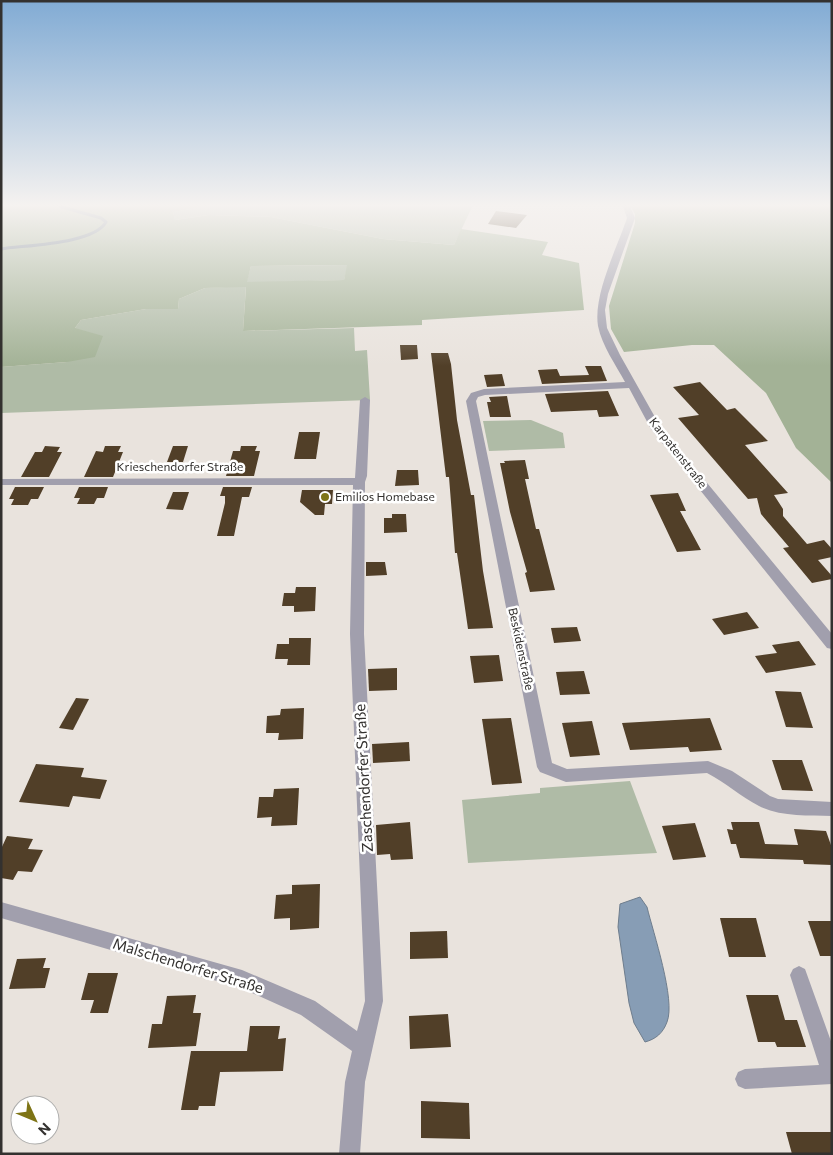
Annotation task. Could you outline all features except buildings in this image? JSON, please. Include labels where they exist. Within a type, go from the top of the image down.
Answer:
[{"type":"street","name":"Karpatenstraße","points":[[616,258],[604,294],[601,310],[603,328],[616,358],[655,426],[832,644]]},
{"type":"street","name":"Beskidenstraße","points":[[633,386],[484,392],[474,395],[471,401],[546,768],[566,776],[708,767],[727,776],[764,801],[778,806],[832,809]]},
{"type":"street","name":"Zaschendorfer Straße","points":[[349,1154],[355,1082],[374,1001],[357,634],[359,482],[361,476],[365,400]]},
{"type":"street","name":"Krieschendorfer Straße","points":[[1,482],[334,480],[359,482]]},
{"type":"street","name":"Malschendorfer Straße","points":[[1,910],[242,979],[308,1008],[363,1048]]},
{"type":"street","points":[[745,1079],[832,1074],[799,975]]},
{"type":"green space","points":[[1,258],[555,258],[579,263],[584,310],[422,320],[422,325],[243,331],[246,287],[205,288],[179,299],[178,309],[146,309],[81,320],[75,328],[103,336],[95,357],[67,362],[1,367]],"holes":[[[347,265],[344,280],[247,282],[251,266]]]},
{"type":"green space","points":[[624,258],[832,258],[832,483],[796,448],[766,393],[714,345],[692,345],[624,352],[611,329],[609,306]]},
{"type":"green space","points":[[348,265],[344,280],[246,283],[251,266]]},
{"type":"green space","points":[[246,286],[243,331],[354,328],[355,351],[367,350],[370,400],[1,413],[1,367],[67,362],[75,328],[81,320],[146,309],[178,309],[179,299],[205,288]]},
{"type":"green space","points":[[531,420],[563,433],[565,448],[489,451],[483,421]]},
{"type":"green space","points":[[630,781],[657,853],[468,863],[462,800],[540,793],[540,788]]},
{"type":"water","points":[[640,897],[647,907],[663,966],[669,998],[669,1012],[665,1026],[659,1035],[645,1042],[634,1023],[629,1003],[618,927],[620,904]]},
{"type":"place","name":"Emilios Homebase","points":[[325,497]]}]
